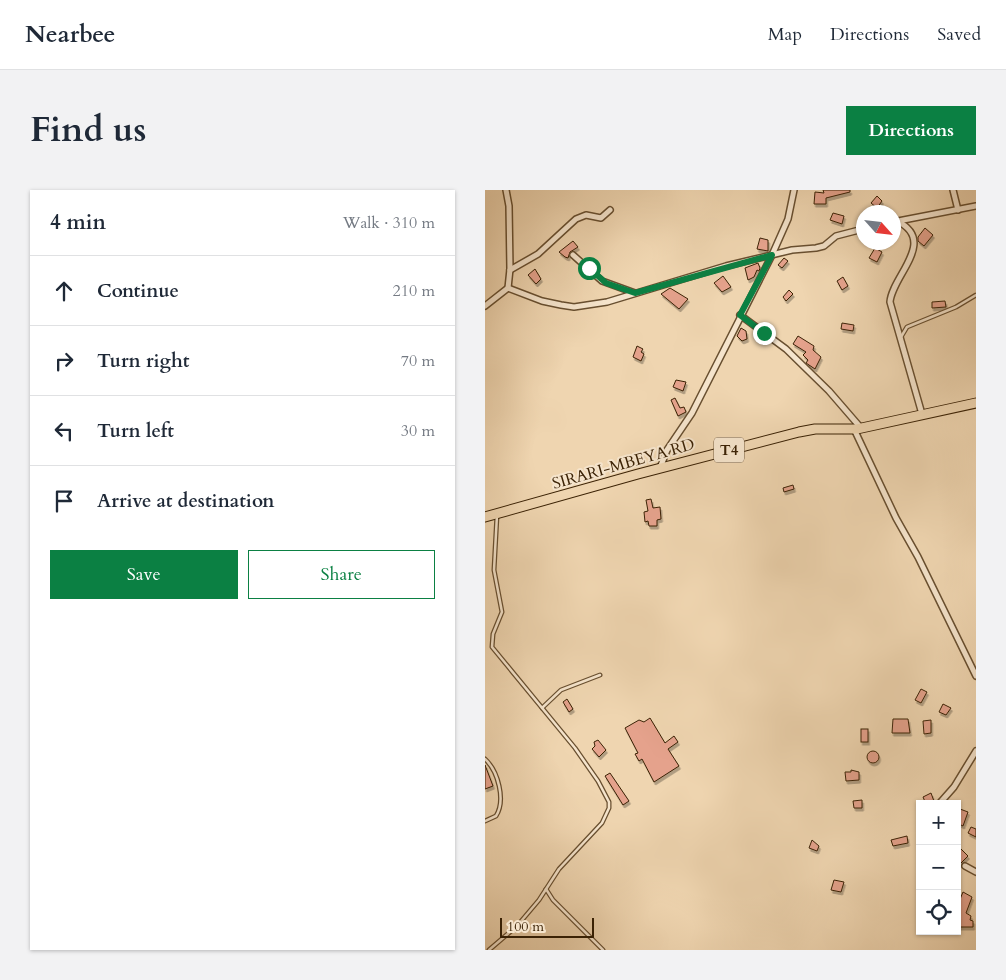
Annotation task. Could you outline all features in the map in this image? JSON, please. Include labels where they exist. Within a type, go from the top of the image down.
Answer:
[{"type":"highway","name":"SIRARI-MBEYA RD","points":[[485,517],[660,468],[799,432],[815,429],[858,429],[976,403]]},
{"type":"street","points":[[485,306],[508,288],[510,270],[509,206],[506,190]]},
{"type":"street","points":[[660,468],[667,450],[692,413],[772,255],[788,219],[795,190]]},
{"type":"street","points":[[953,190],[958,210]]},
{"type":"street","points":[[901,220],[976,206]]},
{"type":"street","points":[[510,270],[538,254],[577,220],[586,215],[601,218],[610,210]]},
{"type":"street","points":[[901,224],[909,229],[914,244],[911,258],[890,300],[922,414]]},
{"type":"street","points":[[508,288],[542,301],[574,306],[607,302],[772,255],[792,250],[824,246],[836,236],[856,231]]},
{"type":"street","points":[[573,255],[602,281],[635,293]]},
{"type":"street","points":[[740,315],[786,349],[829,391],[858,429],[895,518],[919,558],[976,676]]},
{"type":"street","points":[[943,800],[954,787],[976,751]]},
{"type":"street","points":[[965,866],[976,872]]},
{"type":"lane","points":[[901,337],[905,329],[915,323],[956,307],[976,295]]},
{"type":"lane","points":[[489,950],[517,926],[563,864],[603,823],[609,808],[598,781],[575,748],[492,647],[493,634],[502,612],[494,570],[497,514]]},
{"type":"lane","points":[[542,708],[561,690],[600,676]]},
{"type":"lane","points":[[485,759],[495,772],[500,802],[495,816],[485,821]]},
{"type":"lane","points":[[546,889],[553,900],[603,950]]},
{"type":"building","points":[[823,190],[850,190],[850,192],[826,198],[826,204],[814,204],[815,192],[824,193]]},
{"type":"building","points":[[877,196],[882,201],[879,205],[871,203]]},
{"type":"building","points":[[833,213],[844,216],[842,224],[830,220]]},
{"type":"building","points":[[925,228],[933,235],[924,246],[918,241],[918,237]]},
{"type":"building","points":[[760,238],[768,240],[768,251],[757,249]]},
{"type":"building","points":[[573,241],[578,247],[570,252],[568,258],[565,257],[559,252]]},
{"type":"building","points":[[874,250],[882,252],[877,262],[869,258]]},
{"type":"building","points":[[784,258],[788,261],[782,268],[778,265]]},
{"type":"building","points":[[758,263],[759,271],[757,270],[754,277],[748,280],[745,268]]},
{"type":"building","points":[[535,269],[541,279],[536,284],[528,275]]},
{"type":"building","points":[[723,276],[731,287],[722,292],[714,283]]},
{"type":"building","points":[[843,277],[848,286],[842,290],[837,281]]},
{"type":"building","points":[[670,288],[688,299],[679,309],[661,294]]},
{"type":"building","points":[[789,290],[793,294],[786,301],[783,297]]},
{"type":"building","points":[[945,301],[946,307],[932,308],[932,302]]},
{"type":"building","points":[[842,323],[854,325],[853,331],[841,329]]},
{"type":"building","points":[[741,328],[746,331],[747,339],[742,341],[737,336]]},
{"type":"building","points":[[798,336],[814,346],[813,350],[821,357],[815,369],[806,363],[808,360],[803,355],[806,352],[793,344]]},
{"type":"building","points":[[637,346],[643,349],[641,352],[644,354],[641,361],[633,357]]},
{"type":"building","points":[[676,380],[686,382],[683,391],[673,387]]},
{"type":"building","points":[[675,398],[680,408],[684,407],[686,412],[678,416],[671,400]]},
{"type":"building","points":[[793,485],[794,489],[784,492],[783,488]]},
{"type":"building","points":[[651,499],[653,508],[660,507],[661,519],[657,520],[657,526],[649,526],[648,521],[645,522],[644,512],[648,511],[646,500]]},
{"type":"building","points":[[921,689],[927,692],[921,703],[915,700]]},
{"type":"building","points":[[567,699],[573,709],[569,712],[563,702]]},
{"type":"building","points":[[943,704],[951,708],[946,715],[939,712]]},
{"type":"building","points":[[650,718],[665,743],[674,736],[678,742],[668,749],[679,766],[654,782],[642,759],[639,761],[635,754],[638,753],[625,728],[639,720],[644,722]]},
{"type":"building","points":[[893,719],[908,719],[910,733],[892,733]]},
{"type":"building","points":[[931,720],[931,733],[924,734],[923,721]]},
{"type":"building","points":[[861,729],[868,729],[868,742],[861,742]]},
{"type":"building","points":[[598,740],[606,750],[599,757],[592,749],[595,746],[594,742]]},
{"type":"building","points":[[871,751],[875,751],[879,757],[875,763],[871,763],[867,759],[867,755]]},
{"type":"building","points":[[485,765],[493,786],[485,789]]},
{"type":"building","points":[[851,770],[859,772],[859,780],[846,781],[845,772],[851,772]]},
{"type":"building","points":[[610,773],[629,801],[623,805],[605,776]]},
{"type":"building","points":[[931,793],[934,800],[924,800],[923,797]]},
{"type":"building","points":[[862,800],[862,808],[854,808],[853,801]]},
{"type":"building","points":[[961,809],[968,812],[963,826],[961,825]]},
{"type":"building","points":[[971,827],[976,829],[976,837],[968,833]]},
{"type":"building","points":[[907,836],[908,843],[893,846],[891,840]]},
{"type":"building","points":[[812,840],[819,846],[817,851],[809,848]]},
{"type":"building","points":[[961,849],[968,856],[961,863]]},
{"type":"building","points":[[834,880],[844,882],[841,892],[831,890]]},
{"type":"building","points":[[963,892],[972,897],[966,913],[971,916],[970,920],[973,921],[973,927],[961,927],[961,897]]},
{"type":"route","points":[[589,268],[598,278],[606,283],[635,293],[726,266],[772,255],[740,315],[764,333]]}]
